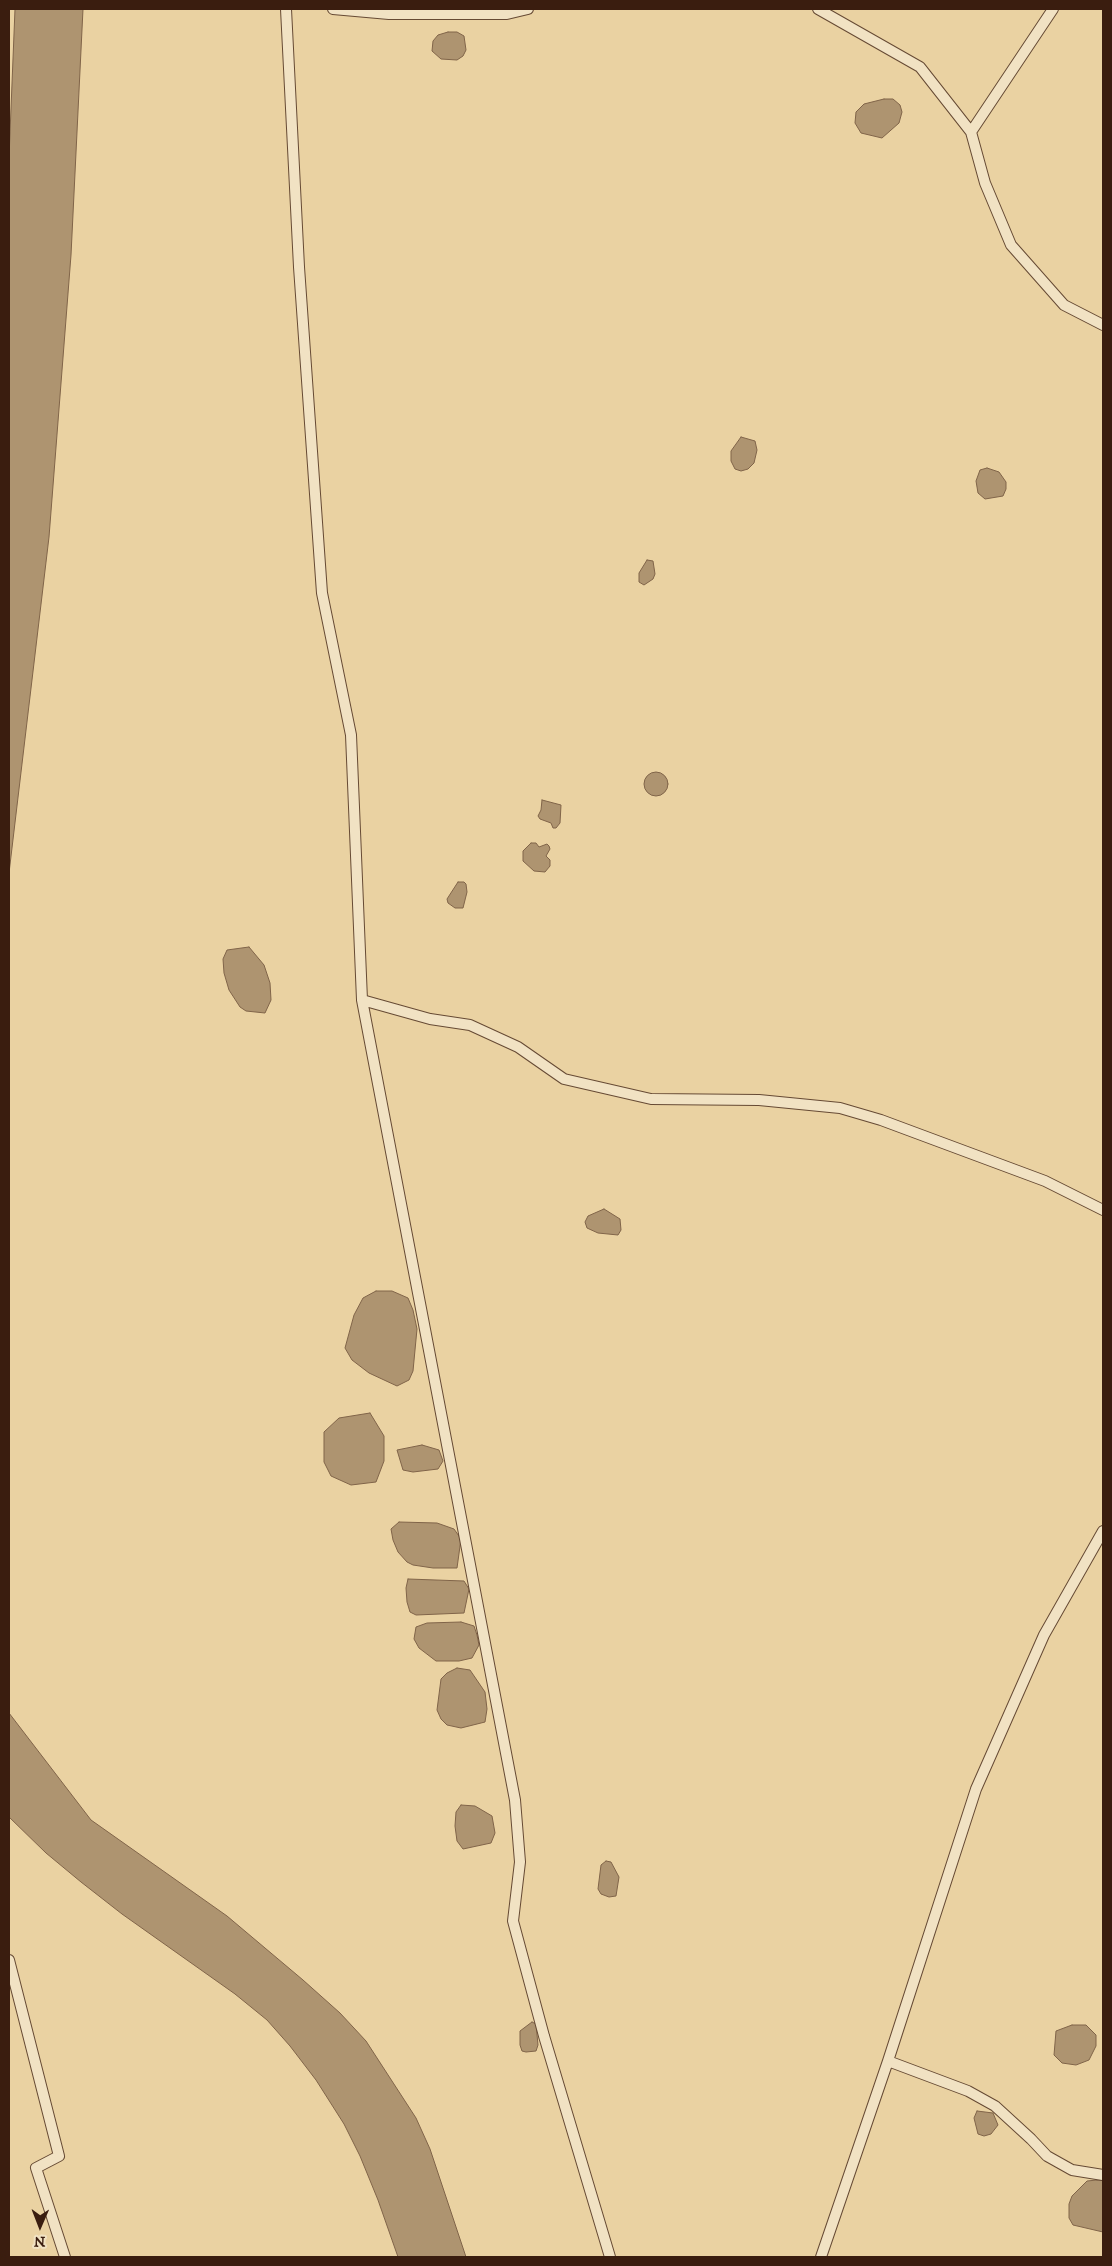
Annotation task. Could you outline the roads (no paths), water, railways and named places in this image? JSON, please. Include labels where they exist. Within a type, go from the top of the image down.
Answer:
[{"type":"street","points":[[286,9],[299,267],[322,593],[351,735],[362,1000],[515,1800],[520,1862],[513,1921],[544,2036],[610,2257]]},
{"type":"street","points":[[333,9],[389,14],[507,14],[528,9]]},
{"type":"street","points":[[818,9],[920,67],[971,132],[985,183],[1011,245],[1064,305],[1103,325]]},
{"type":"street","points":[[971,132],[1053,9]]},
{"type":"street","points":[[362,1000],[430,1019],[470,1025],[518,1047],[564,1078],[651,1100],[759,1100],[840,1108],[880,1120],[1036,1178],[1103,1210]]},
{"type":"street","points":[[821,2257],[888,2061],[976,1790],[1044,1635],[1103,1531]]},
{"type":"street","points":[[9,1960],[59,2156],[36,2168],[65,2257]]},
{"type":"street","points":[[888,2061],[968,2091],[995,2106],[1047,2156],[1072,2170],[1103,2175]]}]
